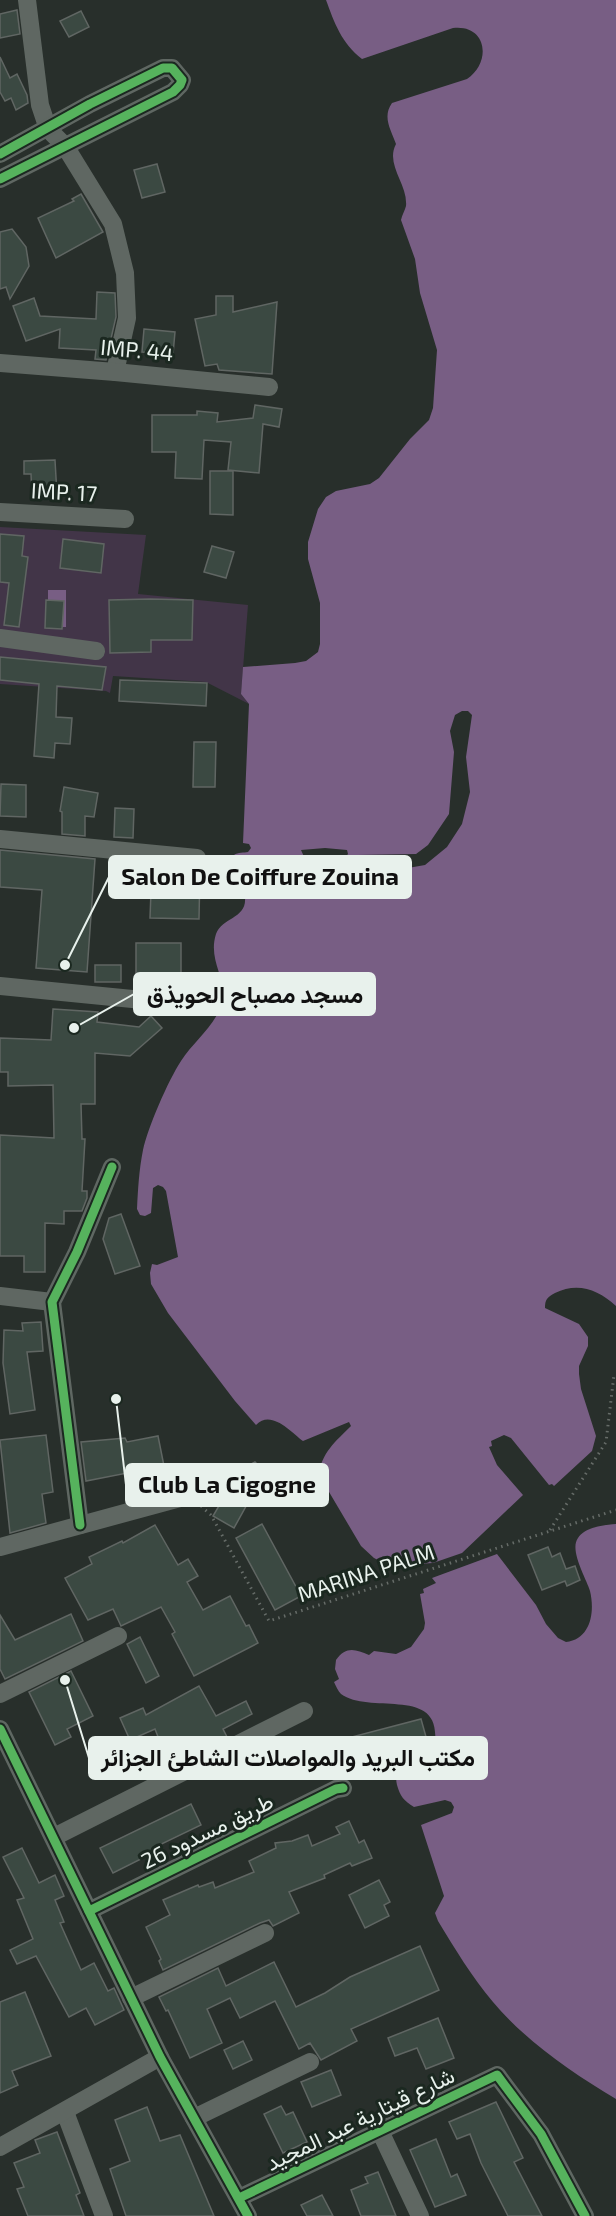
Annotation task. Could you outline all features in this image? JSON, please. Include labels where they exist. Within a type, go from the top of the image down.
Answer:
[{"type":"street","points":[[27,0],[40,105],[48,129],[64,146],[113,224],[124,273],[127,318],[115,372]]},
{"type":"street","points":[[0,154],[90,104],[163,68],[172,68],[180,75],[182,83],[177,90],[0,179]]},
{"type":"street","name":"IMP. 44","points":[[0,363],[269,387]]},
{"type":"street","name":"IMP. 17","points":[[0,512],[125,519]]},
{"type":"street","points":[[0,638],[96,651]]},
{"type":"street","points":[[0,839],[197,858]]},
{"type":"street","points":[[0,986],[173,1003]]},
{"type":"street","points":[[80,1525],[52,1302],[77,1252],[112,1167]]},
{"type":"street","points":[[0,1296],[52,1302]]},
{"type":"street","points":[[0,1547],[191,1495]]},
{"type":"street","points":[[0,1694],[118,1636]]},
{"type":"street","points":[[54,1837],[304,1711]]},
{"type":"street","points":[[0,1729],[160,2057],[248,2216]]},
{"type":"street","name":"طريق مسدود 26","points":[[89,1911],[336,1789],[343,1788]]},
{"type":"street","points":[[131,1998],[265,1933]]},
{"type":"street","points":[[0,2148],[160,2057]]},
{"type":"street","points":[[194,2118],[310,2062]]},
{"type":"street","name":"شارع قيتارية عبد المجيد","points":[[239,2198],[497,2075],[541,2134],[585,2216]]},
{"type":"street","points":[[65,2112],[104,2216]]},
{"type":"street","points":[[380,2131],[420,2216]]},
{"type":"path","points":[[550,1531],[606,1442],[614,1375]]},
{"type":"shaded area","points":[[326,0],[616,0],[616,1306],[602,1295],[579,1288],[555,1293],[548,1297],[545,1303],[545,1308],[579,1324],[588,1337],[588,1346],[579,1366],[579,1374],[581,1389],[596,1436],[592,1451],[554,1486],[549,1485],[511,1438],[504,1435],[491,1441],[492,1446],[489,1447],[497,1465],[523,1495],[462,1553],[433,1563],[402,1565],[384,1563],[374,1558],[361,1546],[319,1475],[326,1454],[351,1426],[349,1422],[303,1441],[274,1421],[268,1419],[256,1425],[168,1313],[151,1284],[152,1264],[157,1265],[178,1257],[166,1191],[158,1185],[153,1188],[151,1213],[145,1216],[140,1215],[137,1209],[143,1150],[159,1104],[181,1061],[208,1028],[221,1006],[223,988],[214,954],[216,934],[223,924],[242,910],[245,904],[245,897],[232,891],[229,887],[227,875],[231,858],[237,853],[248,852],[251,848],[249,844],[243,843],[249,704],[241,694],[243,667],[306,661],[318,652],[320,603],[308,559],[308,542],[318,509],[326,497],[336,491],[370,484],[379,478],[410,439],[429,420],[433,408],[437,350],[420,293],[415,259],[401,220],[406,198],[393,159],[396,144],[388,124],[388,113],[392,103],[467,79],[480,63],[483,54],[482,46],[479,38],[473,32],[464,28],[453,28],[362,59],[344,40]]},
{"type":"shaded area","points":[[0,527],[146,535],[138,594],[248,605],[241,694],[249,704],[206,682],[113,676],[110,693],[0,684]]},
{"type":"shaded area","points":[[48,590],[66,590],[66,627],[48,627]]},
{"type":"shaded area","points":[[616,1524],[616,2099],[550,2055],[506,2017],[478,1983],[438,1921],[435,1913],[444,1896],[421,1825],[452,1813],[454,1807],[451,1802],[445,1800],[414,1807],[401,1795],[396,1777],[402,1766],[434,1748],[435,1728],[429,1715],[418,1708],[403,1705],[354,1700],[341,1694],[334,1682],[339,1679],[335,1669],[336,1660],[343,1652],[355,1650],[369,1655],[374,1651],[396,1654],[411,1647],[424,1629],[420,1594],[424,1593],[423,1589],[436,1583],[432,1578],[497,1554],[558,1638],[566,1642],[574,1640],[586,1630],[592,1607],[590,1591],[577,1557],[576,1543],[585,1531]]},
{"type":"pier","points":[[468,711],[472,715],[466,757],[470,792],[462,824],[447,847],[425,865],[408,868],[365,864],[358,855],[416,854],[428,845],[449,814],[454,752],[450,731],[455,715]]},
{"type":"pier","points":[[325,848],[347,850],[348,854],[344,859],[317,856],[305,859],[301,850]]},
{"type":"building","points":[[17,10],[20,34],[0,38],[0,14]]},
{"type":"building","points":[[81,11],[89,27],[69,37],[60,21]]},
{"type":"building","points":[[0,57],[10,78],[17,74],[27,95],[28,103],[16,110],[11,98],[5,101],[0,92]]},
{"type":"building","points":[[157,164],[165,192],[142,198],[134,170]]},
{"type":"building","points":[[81,194],[103,232],[56,258],[38,218],[74,201],[72,199]]},
{"type":"building","points":[[12,229],[26,247],[29,266],[10,299],[6,287],[0,289],[0,232]]},
{"type":"building","points":[[97,292],[115,293],[116,317],[106,360],[95,359],[96,350],[59,348],[60,329],[26,341],[13,306],[34,298],[40,316],[96,319]]},
{"type":"building","points":[[216,296],[233,296],[233,312],[277,302],[272,374],[219,370],[217,364],[205,366],[195,319],[216,315]]},
{"type":"building","points":[[144,329],[175,332],[173,354],[142,352]]},
{"type":"building","points":[[255,405],[282,409],[279,427],[263,424],[259,473],[228,470],[231,442],[204,440],[202,479],[175,478],[176,452],[152,452],[152,415],[197,415],[197,411],[218,413],[217,422],[253,418]]},
{"type":"building","points":[[55,460],[57,495],[32,496],[31,474],[24,474],[24,461]]},
{"type":"building","points":[[210,471],[233,471],[233,515],[210,514]]},
{"type":"building","points":[[0,534],[24,536],[22,556],[28,557],[19,627],[4,625],[9,583],[0,582]]},
{"type":"building","points":[[63,539],[104,544],[101,573],[60,568]]},
{"type":"building","points":[[212,546],[234,552],[226,578],[204,572]]},
{"type":"building","points":[[46,600],[64,601],[62,629],[45,628]]},
{"type":"building","points":[[109,600],[193,600],[192,640],[151,640],[151,652],[110,653]]},
{"type":"building","points":[[0,657],[106,667],[102,690],[57,686],[56,717],[72,718],[70,744],[55,743],[54,758],[34,756],[39,684],[0,680]]},
{"type":"building","points":[[120,680],[207,683],[206,706],[119,701]]},
{"type":"building","points":[[194,742],[216,742],[215,787],[193,787]]},
{"type":"building","points":[[1,784],[26,785],[26,817],[0,816]]},
{"type":"building","points":[[64,787],[98,793],[94,817],[85,816],[85,836],[62,834],[62,812],[60,811]]},
{"type":"building","points":[[115,808],[134,809],[133,838],[114,837]]},
{"type":"building","points":[[0,850],[95,859],[87,972],[36,968],[42,890],[0,887]]},
{"type":"building","points":[[152,865],[200,869],[199,919],[150,918]]},
{"type":"building","points":[[136,943],[181,943],[181,975],[136,975]]},
{"type":"building","points":[[95,965],[121,965],[121,982],[95,982]]},
{"type":"building","points":[[53,1009],[98,1012],[97,1022],[139,1027],[151,1016],[162,1028],[130,1056],[95,1053],[95,1104],[81,1104],[82,1139],[85,1139],[82,1191],[87,1191],[87,1198],[82,1211],[64,1211],[64,1224],[45,1223],[45,1272],[24,1272],[24,1256],[0,1256],[0,1135],[54,1138],[53,1085],[8,1086],[8,1072],[0,1072],[0,1038],[51,1040]]},
{"type":"building","points":[[121,1214],[140,1266],[115,1274],[103,1239],[109,1218]]},
{"type":"building","points":[[41,1322],[43,1351],[27,1352],[35,1410],[10,1414],[3,1363],[4,1330],[23,1331],[22,1323]]},
{"type":"building","points":[[46,1435],[53,1492],[42,1494],[46,1523],[10,1533],[0,1440]]},
{"type":"building","points":[[158,1436],[168,1486],[137,1493],[132,1472],[86,1481],[81,1442],[125,1438],[127,1442]]},
{"type":"building","points":[[255,1462],[265,1472],[234,1528],[213,1516],[240,1470]]},
{"type":"building","points":[[262,1524],[301,1596],[275,1610],[236,1538]]},
{"type":"building","points":[[155,1525],[178,1565],[188,1559],[198,1576],[187,1582],[203,1610],[230,1596],[258,1643],[194,1676],[172,1634],[175,1632],[161,1607],[121,1626],[113,1609],[88,1620],[65,1578],[92,1564],[89,1557],[122,1541],[123,1543]]},
{"type":"building","points":[[548,1547],[552,1557],[560,1553],[566,1569],[575,1566],[580,1580],[567,1586],[565,1581],[542,1590],[528,1555]]},
{"type":"building","points":[[71,1614],[83,1641],[5,1679],[0,1669],[0,1615],[15,1640]]},
{"type":"building","points":[[140,1637],[159,1676],[146,1683],[127,1644]]},
{"type":"building","points":[[71,1671],[93,1716],[67,1729],[71,1737],[55,1745],[29,1692]]},
{"type":"building","points":[[199,1686],[216,1716],[246,1701],[252,1714],[223,1729],[227,1737],[186,1758],[183,1753],[167,1760],[155,1729],[130,1740],[120,1718],[143,1708],[146,1715]]},
{"type":"building","points":[[421,1719],[428,1744],[400,1752],[398,1743],[369,1750],[371,1758],[315,1773],[312,1763],[351,1749],[348,1738]]},
{"type":"building","points":[[191,1804],[201,1825],[153,1848],[155,1852],[113,1873],[100,1848]]},
{"type":"building","points":[[349,1821],[359,1843],[364,1840],[372,1858],[352,1866],[350,1863],[324,1875],[325,1878],[289,1892],[299,1913],[273,1926],[269,1920],[260,1923],[163,1970],[159,1961],[161,1959],[146,1927],[170,1915],[163,1900],[198,1885],[199,1887],[213,1882],[215,1888],[254,1872],[249,1861],[276,1848],[275,1843],[292,1841],[308,1835],[312,1846],[340,1834],[336,1827]]},
{"type":"building","points":[[22,1848],[39,1883],[55,1875],[64,1896],[55,1900],[64,1922],[60,1923],[81,1970],[94,1963],[108,1991],[114,1988],[124,2010],[95,2025],[86,2008],[69,2017],[36,1956],[17,1964],[10,1950],[33,1939],[17,1900],[24,1898],[3,1857]]},
{"type":"building","points":[[379,1880],[390,1902],[384,1905],[389,1916],[365,1928],[349,1895]]},
{"type":"building","points":[[420,1946],[439,1990],[351,2029],[357,2041],[321,2060],[310,2043],[299,2049],[275,2001],[240,2018],[230,1998],[207,2009],[222,2043],[190,2058],[168,2010],[166,2011],[159,1997],[218,1968],[226,1986],[274,1962],[296,2007],[325,1993],[350,1977]]},
{"type":"building","points":[[25,1992],[51,2056],[12,2071],[18,2085],[0,2093],[0,2002]]},
{"type":"building","points":[[438,2018],[454,2058],[426,2069],[417,2048],[395,2056],[388,2038]]},
{"type":"building","points":[[243,2041],[252,2060],[233,2069],[224,2050]]},
{"type":"building","points":[[331,2070],[341,2095],[312,2107],[301,2082]]},
{"type":"building","points":[[496,2102],[523,2158],[514,2162],[542,2216],[508,2216],[481,2163],[470,2134],[457,2139],[449,2122]]},
{"type":"building","points":[[281,2106],[286,2115],[293,2112],[307,2142],[283,2153],[264,2114]]},
{"type":"building","points":[[147,2107],[160,2141],[180,2135],[214,2216],[126,2216],[110,2169],[130,2161],[115,2120]]},
{"type":"building","points":[[57,2132],[80,2193],[76,2195],[84,2216],[28,2216],[17,2189],[24,2187],[14,2163],[40,2153],[35,2140]]},
{"type":"building","points":[[436,2139],[451,2177],[457,2174],[466,2195],[435,2207],[410,2150]]},
{"type":"building","points":[[378,2172],[396,2216],[361,2216],[351,2190],[368,2183],[365,2177]]},
{"type":"building","points":[[322,2195],[333,2216],[307,2216],[301,2205]]},
{"type":"cycle path","points":[[0,154],[90,104],[163,68],[172,68],[182,80],[173,92],[0,179]]},
{"type":"cycle path","points":[[80,1525],[52,1302],[77,1252],[112,1167]]},
{"type":"cycle path","points":[[0,1729],[160,2057],[248,2216]]},
{"type":"cycle path","points":[[89,1911],[336,1789],[343,1788]]},
{"type":"cycle path","points":[[239,2198],[497,2075],[541,2134],[585,2216]]},
{"type":"place","name":"Salon De Coiffure Zouina","points":[[65,965]]},
{"type":"place","name":"مسجد مصباح الحويذق","points":[[74,1028]]},
{"type":"place","name":"Club La Cigogne","points":[[116,1399]]},
{"type":"place","name":"مكتب البريد والمواصلات الشاطئ الجزائر","points":[[65,1680]]}]
